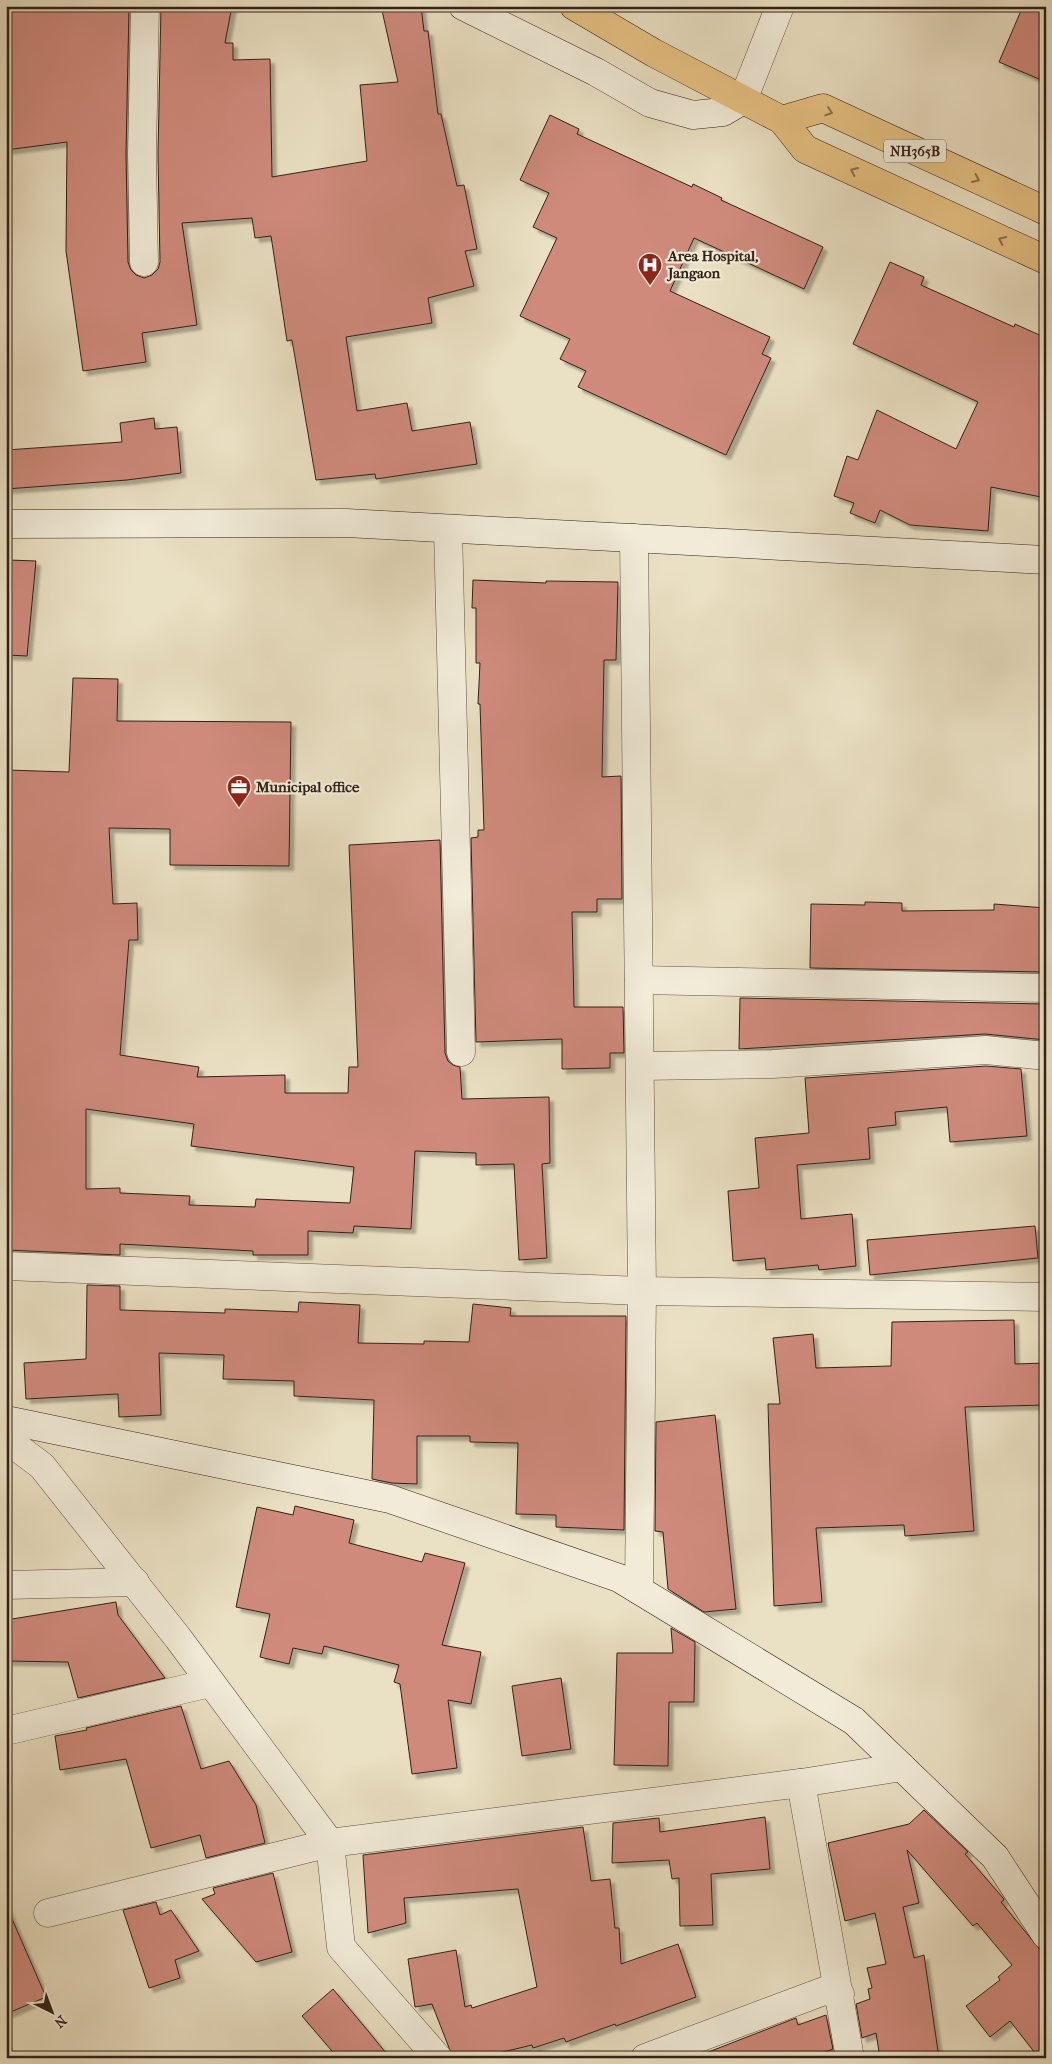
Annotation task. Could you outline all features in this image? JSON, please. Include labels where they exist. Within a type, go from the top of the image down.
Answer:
[{"type":"highway","points":[[574,6],[654,53],[782,120],[805,148],[1046,260]]},
{"type":"highway","name":"NH365B","points":[[782,120],[823,108],[1046,211]]},
{"type":"street","points":[[144,262],[142,154],[145,6]]},
{"type":"street","points":[[463,6],[596,72],[650,103],[693,115],[723,112],[743,100],[780,6]]},
{"type":"street","points":[[6,524],[346,523],[1046,560]]},
{"type":"street","points":[[448,529],[461,1052]]},
{"type":"street","points":[[634,538],[642,1291],[639,1590]]},
{"type":"street","points":[[639,980],[1046,988]]},
{"type":"street","points":[[640,1066],[773,1064],[986,1050],[1046,1056]]},
{"type":"street","points":[[6,1266],[642,1291],[1046,1297]]},
{"type":"street","points":[[6,1420],[390,1499],[619,1578],[854,1721],[996,1857],[1046,1935]]},
{"type":"street","points":[[6,1439],[42,1466],[135,1582],[330,1843],[341,1947],[438,2058]]},
{"type":"street","points":[[6,1465],[42,1466]]},
{"type":"street","points":[[6,1585],[135,1582]]},
{"type":"street","points":[[6,1730],[210,1683]]},
{"type":"street","points":[[48,1913],[330,1843],[801,1783],[902,1767]]},
{"type":"street","points":[[801,1783],[850,2058]]},
{"type":"street","points":[[645,2058],[824,1991],[840,1994]]},
{"type":"building","points":[[6,6],[129,6],[126,154],[128,262],[131,270],[136,275],[144,278],[152,275],[158,269],[160,262],[158,154],[161,6],[232,6],[225,43],[233,43],[233,60],[270,59],[272,177],[367,161],[360,85],[398,82],[381,6],[421,6],[424,31],[428,31],[438,114],[441,114],[457,186],[464,185],[477,249],[465,251],[474,286],[428,298],[432,323],[346,337],[357,411],[407,403],[412,431],[470,422],[477,464],[376,479],[375,474],[316,480],[292,340],[287,341],[271,236],[255,238],[252,218],[182,223],[197,325],[142,333],[146,362],[83,371],[66,251],[67,142],[6,150]]},
{"type":"building","points":[[1023,6],[1046,6],[1046,82],[999,62]]},
{"type":"building","points":[[550,115],[579,129],[577,134],[692,187],[693,184],[722,198],[721,200],[823,247],[804,289],[694,238],[670,291],[770,337],[762,354],[771,358],[726,455],[578,387],[586,371],[560,359],[570,339],[520,316],[557,238],[533,227],[549,193],[520,180]]},
{"type":"building","points":[[890,262],[924,277],[921,285],[1014,327],[1015,324],[1046,338],[1046,498],[991,487],[988,531],[910,525],[880,510],[875,523],[850,513],[854,503],[834,496],[847,456],[858,460],[877,410],[956,449],[978,402],[853,344]]},
{"type":"building","points":[[154,418],[155,429],[177,427],[181,473],[127,480],[6,489],[6,450],[122,442],[120,423]]},
{"type":"building","points":[[9,560],[36,561],[27,656],[6,655]]},
{"type":"building","points":[[473,580],[546,583],[546,581],[618,582],[616,660],[604,660],[602,777],[621,776],[622,899],[597,899],[597,912],[572,912],[574,1007],[623,1007],[624,1053],[610,1053],[610,1068],[562,1069],[562,1039],[476,1042],[471,838],[478,837],[478,830],[484,830],[480,704],[478,704],[480,663],[476,663],[476,608],[472,608]]},
{"type":"building","points":[[73,678],[118,679],[117,721],[291,722],[289,866],[170,865],[170,829],[109,828],[113,904],[137,903],[138,940],[129,940],[120,1055],[199,1067],[197,1077],[285,1075],[285,1093],[348,1093],[349,1067],[358,1067],[349,845],[440,840],[445,1053],[448,1061],[460,1067],[462,1099],[549,1097],[550,1163],[542,1164],[547,1258],[519,1260],[514,1164],[476,1165],[476,1153],[415,1151],[411,1229],[354,1226],[353,1233],[308,1231],[308,1255],[253,1255],[253,1251],[120,1244],[120,1255],[6,1250],[6,770],[69,772]],"holes":[[[86,1109],[194,1124],[191,1146],[354,1167],[350,1203],[256,1199],[255,1207],[189,1205],[190,1196],[120,1193],[120,1188],[86,1189]]]},
{"type":"building","points":[[865,902],[902,903],[902,911],[994,910],[994,904],[1046,908],[1046,972],[810,968],[811,904],[865,905]]},
{"type":"building","points":[[740,998],[1046,1004],[1046,1040],[985,1034],[739,1049]]},
{"type":"building","points":[[986,1066],[1021,1069],[1027,1136],[950,1142],[947,1107],[895,1112],[896,1125],[868,1128],[870,1159],[797,1165],[801,1219],[852,1214],[856,1266],[819,1270],[818,1265],[766,1270],[765,1258],[733,1261],[728,1191],[759,1188],[755,1138],[809,1133],[805,1078]]},
{"type":"building","points":[[1035,1226],[1038,1258],[870,1275],[867,1240]]},
{"type":"building","points":[[87,1285],[120,1286],[120,1310],[225,1313],[225,1309],[298,1312],[299,1302],[360,1305],[358,1343],[424,1344],[424,1341],[469,1342],[473,1304],[511,1308],[510,1316],[626,1316],[624,1530],[556,1527],[556,1515],[516,1514],[518,1443],[470,1442],[470,1436],[417,1436],[417,1484],[392,1483],[372,1479],[374,1400],[294,1396],[294,1381],[223,1379],[224,1355],[159,1353],[161,1415],[119,1417],[118,1394],[26,1399],[24,1363],[86,1359]]},
{"type":"building","points":[[1014,1320],[1015,1364],[1046,1363],[1046,1405],[965,1407],[974,1531],[905,1536],[904,1525],[816,1528],[822,1602],[774,1606],[768,1404],[780,1404],[773,1338],[813,1334],[816,1368],[891,1366],[892,1322]]},
{"type":"building","points":[[715,1415],[736,1609],[704,1612],[668,1589],[663,1532],[655,1531],[656,1422]]},
{"type":"building","points":[[295,1506],[354,1520],[349,1543],[422,1562],[425,1553],[465,1563],[442,1645],[481,1652],[471,1704],[448,1700],[457,1768],[412,1774],[400,1684],[394,1682],[399,1665],[324,1646],[322,1654],[293,1648],[289,1664],[260,1657],[270,1614],[236,1607],[257,1507],[293,1515]]},
{"type":"building","points":[[116,1602],[118,1615],[165,1678],[78,1698],[68,1662],[6,1661],[6,1620]]},
{"type":"building","points":[[671,1628],[695,1642],[694,1702],[669,1702],[668,1766],[614,1765],[617,1653],[673,1653]]},
{"type":"building","points":[[561,1678],[571,1749],[522,1756],[512,1686]]},
{"type":"building","points":[[181,1706],[201,1769],[229,1761],[256,1805],[265,1843],[206,1858],[200,1835],[151,1848],[126,1759],[60,1770],[55,1736],[87,1730],[86,1728]]},
{"type":"building","points":[[924,1810],[968,1852],[965,1854],[1003,1898],[1004,1900],[1001,1902],[1046,1957],[1046,2058],[1039,2058],[1010,2021],[990,2037],[966,2006],[1000,1980],[998,1977],[1012,1965],[977,1923],[973,1926],[907,1850],[919,1903],[903,1907],[914,1958],[924,1955],[939,2058],[880,2058],[876,2033],[862,2038],[856,2004],[870,1999],[868,1989],[872,1988],[867,1968],[886,1964],[875,1913],[845,1921],[828,1843],[909,1824]]},
{"type":"building","points":[[765,1817],[770,1869],[711,1874],[713,1925],[680,1926],[679,1878],[672,1879],[669,1860],[612,1863],[613,1823],[659,1818],[660,1832]]},
{"type":"building","points":[[583,1827],[591,1881],[610,1879],[615,1928],[619,1928],[621,1964],[678,1944],[696,1997],[566,2042],[564,2038],[533,2048],[532,2045],[478,2058],[453,2058],[432,2004],[415,2007],[408,1959],[456,1950],[465,2007],[471,2005],[472,2008],[537,1987],[518,1889],[404,1898],[406,1923],[368,1933],[363,1855]]},
{"type":"building","points":[[273,1873],[292,1952],[256,1962],[202,1899],[215,1894],[213,1888]]},
{"type":"building","points":[[156,1902],[160,1915],[171,1910],[199,1951],[175,1960],[180,1978],[149,1988],[123,1910]]},
{"type":"building","points":[[6,1905],[46,1997],[6,2014]]},
{"type":"building","points":[[333,1989],[390,2058],[338,2058],[302,2016]]},
{"type":"building","points":[[826,2015],[833,2049],[809,2058],[693,2058],[796,2018],[798,2025]]},
{"type":"place","name":"Area Hospital, Jangaon","points":[[650,286]]},
{"type":"place","name":"Municipal office","points":[[239,808]]}]
